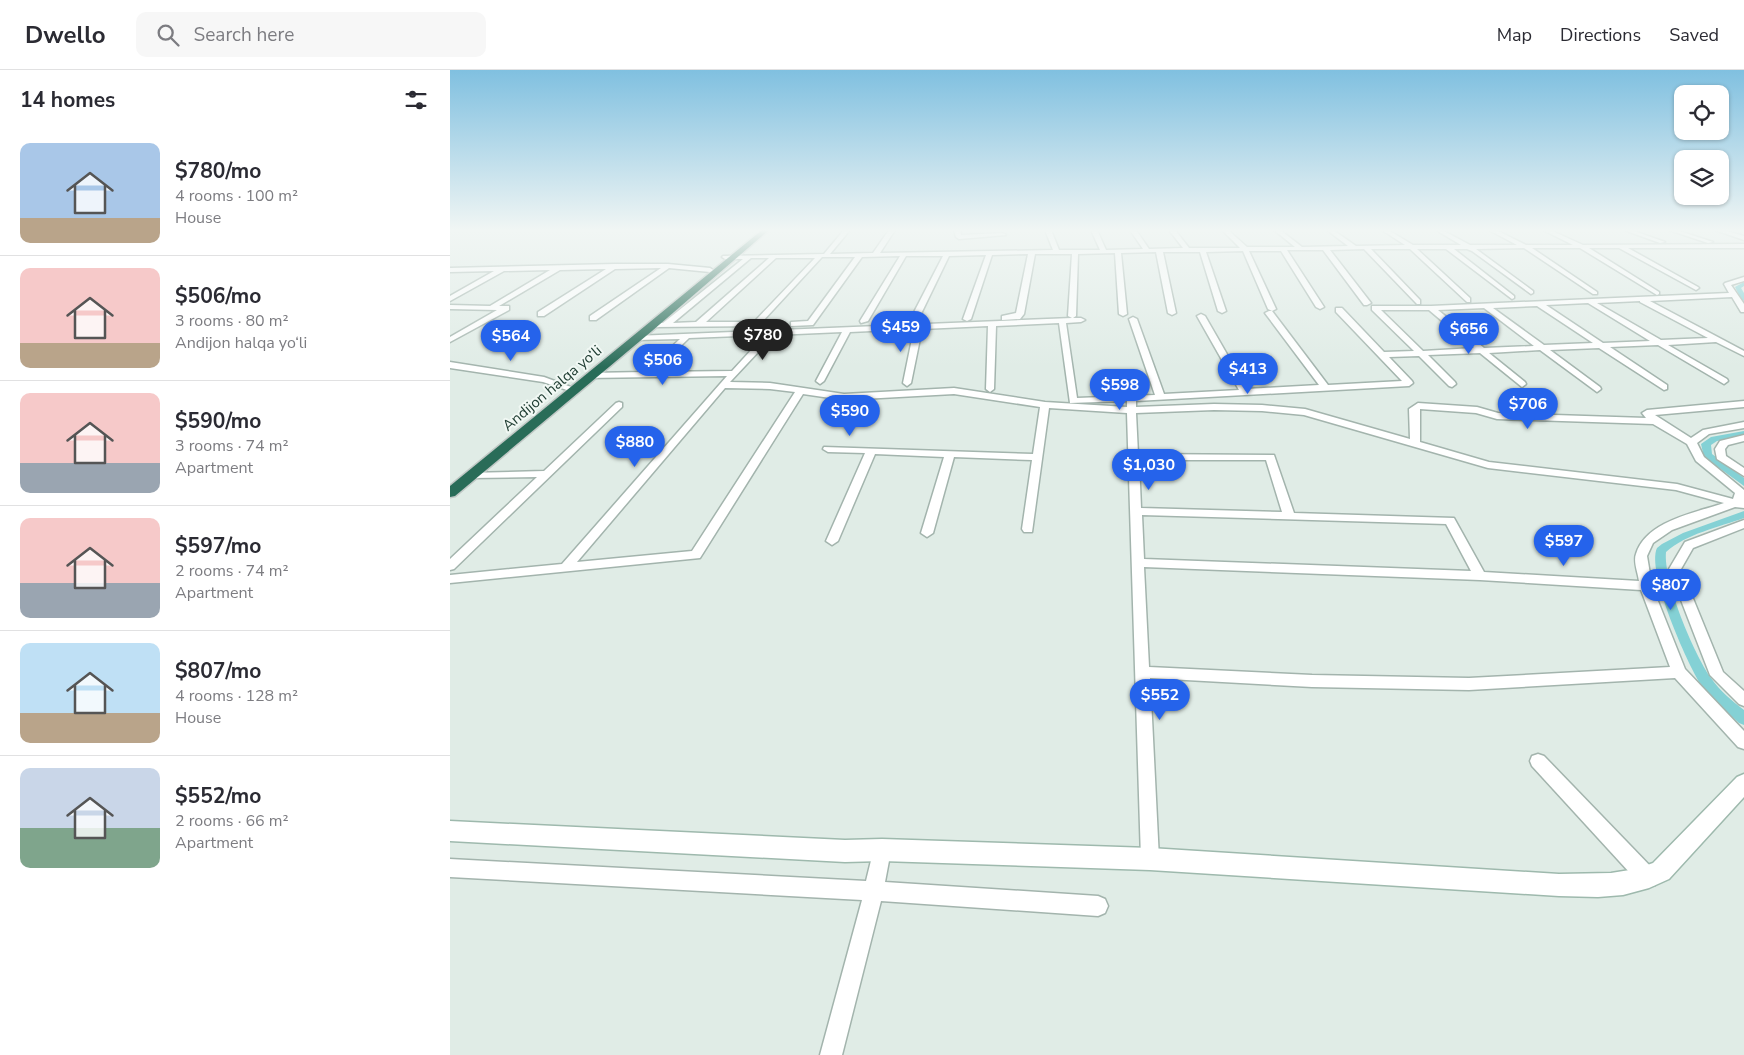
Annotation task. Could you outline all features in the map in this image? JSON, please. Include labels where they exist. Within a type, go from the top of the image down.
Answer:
[{"type":"highway","name":"Andijon halqa yo‘li","points":[[450,482],[703,276]]},
{"type":"highway","name":"Andijon halqa yo‘li","points":[[450,493],[654,325],[708,276]]},
{"type":"street","points":[[450,299],[491,276]]},
{"type":"street","points":[[493,306],[545,276]]},
{"type":"street","points":[[541,314],[600,276]]},
{"type":"street","points":[[593,318],[654,276]]},
{"type":"street","points":[[665,325],[726,276]]},
{"type":"street","points":[[698,325],[753,276]]},
{"type":"street","points":[[756,324],[803,276]]},
{"type":"street","points":[[810,323],[845,276]]},
{"type":"street","points":[[864,321],[891,276]]},
{"type":"street","points":[[907,383],[916,324],[937,276]]},
{"type":"street","points":[[967,319],[982,276]]},
{"type":"street","points":[[637,338],[847,330],[967,319],[1014,318],[1020,314],[1027,276]]},
{"type":"street","points":[[1072,316],[1074,276]]},
{"type":"street","points":[[1120,276],[1123,314]]},
{"type":"street","points":[[1164,276],[1172,314]]},
{"type":"street","points":[[1211,276],[1222,311]]},
{"type":"street","points":[[1256,276],[1270,311],[1326,388]]},
{"type":"street","points":[[1300,276],[1320,307]]},
{"type":"street","points":[[1346,276],[1367,303]]},
{"type":"street","points":[[1392,276],[1417,302]]},
{"type":"street","points":[[1442,276],[1467,300]]},
{"type":"street","points":[[1485,276],[1512,297]]},
{"type":"street","points":[[1509,276],[1531,292]]},
{"type":"street","points":[[1569,276],[1595,293]]},
{"type":"street","points":[[1629,276],[1657,293]]},
{"type":"street","points":[[1674,276],[1696,288]]},
{"type":"street","points":[[1744,279],[1727,284],[1732,295],[1744,310]]},
{"type":"street","points":[[1452,384],[1375,308],[1486,306],[1732,295]]},
{"type":"street","points":[[1642,299],[1744,354]]},
{"type":"street","points":[[1590,301],[1724,380]]},
{"type":"street","points":[[1539,304],[1664,387]]},
{"type":"street","points":[[450,307],[493,306],[506,308],[450,340]]},
{"type":"street","points":[[1486,306],[1597,389]]},
{"type":"street","points":[[1431,308],[1522,384]]},
{"type":"street","points":[[1062,321],[1073,401],[1409,383],[1338,310]]},
{"type":"street","points":[[1201,316],[1245,393]]},
{"type":"street","points":[[1133,319],[1160,397]]},
{"type":"street","points":[[654,325],[864,321],[916,324],[992,324],[1081,320]]},
{"type":"street","points":[[990,388],[992,324]]},
{"type":"street","points":[[820,381],[847,330]]},
{"type":"street","points":[[566,568],[723,385],[736,374],[772,332]]},
{"type":"street","points":[[646,375],[688,335]]},
{"type":"street","points":[[1382,354],[1718,340]]},
{"type":"street","points":[[450,366],[544,380],[567,387]]},
{"type":"street","points":[[590,376],[736,374]]},
{"type":"street","points":[[723,385],[770,386],[844,397],[954,391],[1045,405],[1131,410],[1214,407],[1262,408],[1305,412],[1488,465],[1677,488],[1740,505]]},
{"type":"street","points":[[450,579],[696,555],[800,390]]},
{"type":"street","points":[[1131,398],[1150,858]]},
{"type":"street","points":[[1740,505],[1741,493],[1736,486],[1699,458],[1695,446],[1691,442],[1647,413],[1744,404]]},
{"type":"street","points":[[450,566],[619,405]]},
{"type":"street","points":[[1028,530],[1045,405]]},
{"type":"street","points":[[1415,444],[1414,409],[1418,406],[1477,410],[1497,416],[1656,420]]},
{"type":"street","points":[[1691,442],[1706,432],[1744,425]]},
{"type":"street","points":[[1744,438],[1724,442],[1720,449],[1722,457],[1744,474]]},
{"type":"street","points":[[828,449],[1038,458]]},
{"type":"street","points":[[832,541],[871,451]]},
{"type":"street","points":[[927,533],[950,454]]},
{"type":"street","points":[[1134,457],[1270,457],[1289,515]]},
{"type":"street","points":[[472,475],[547,474]]},
{"type":"street","points":[[1740,505],[1725,506],[1668,527],[1648,541],[1641,556],[1646,586],[1679,672],[1744,742]]},
{"type":"street","points":[[1137,511],[1450,521],[1480,576]]},
{"type":"street","points":[[1744,524],[1690,545],[1678,561],[1676,569],[1717,675],[1744,700]]},
{"type":"street","points":[[1139,563],[1480,576],[1646,586]]},
{"type":"street","points":[[1142,672],[1312,681],[1469,684],[1679,672]]},
{"type":"street","points":[[1538,761],[1648,878]]},
{"type":"street","points":[[450,831],[845,851],[882,850],[1150,858],[1559,885],[1603,886],[1648,878],[1661,871],[1744,783]]},
{"type":"street","points":[[832,1055],[874,891],[882,850]]},
{"type":"street","points":[[450,868],[874,891],[1098,906]]},
{"type":"waterway","points":[[1744,284],[1738,287],[1744,299]]},
{"type":"waterway","points":[[1744,434],[1714,439],[1706,444],[1707,455],[1744,483]]},
{"type":"waterway","points":[[1744,514],[1700,530],[1666,546],[1661,551],[1660,561],[1668,595],[1684,638],[1700,672],[1714,692],[1744,719]]}]
